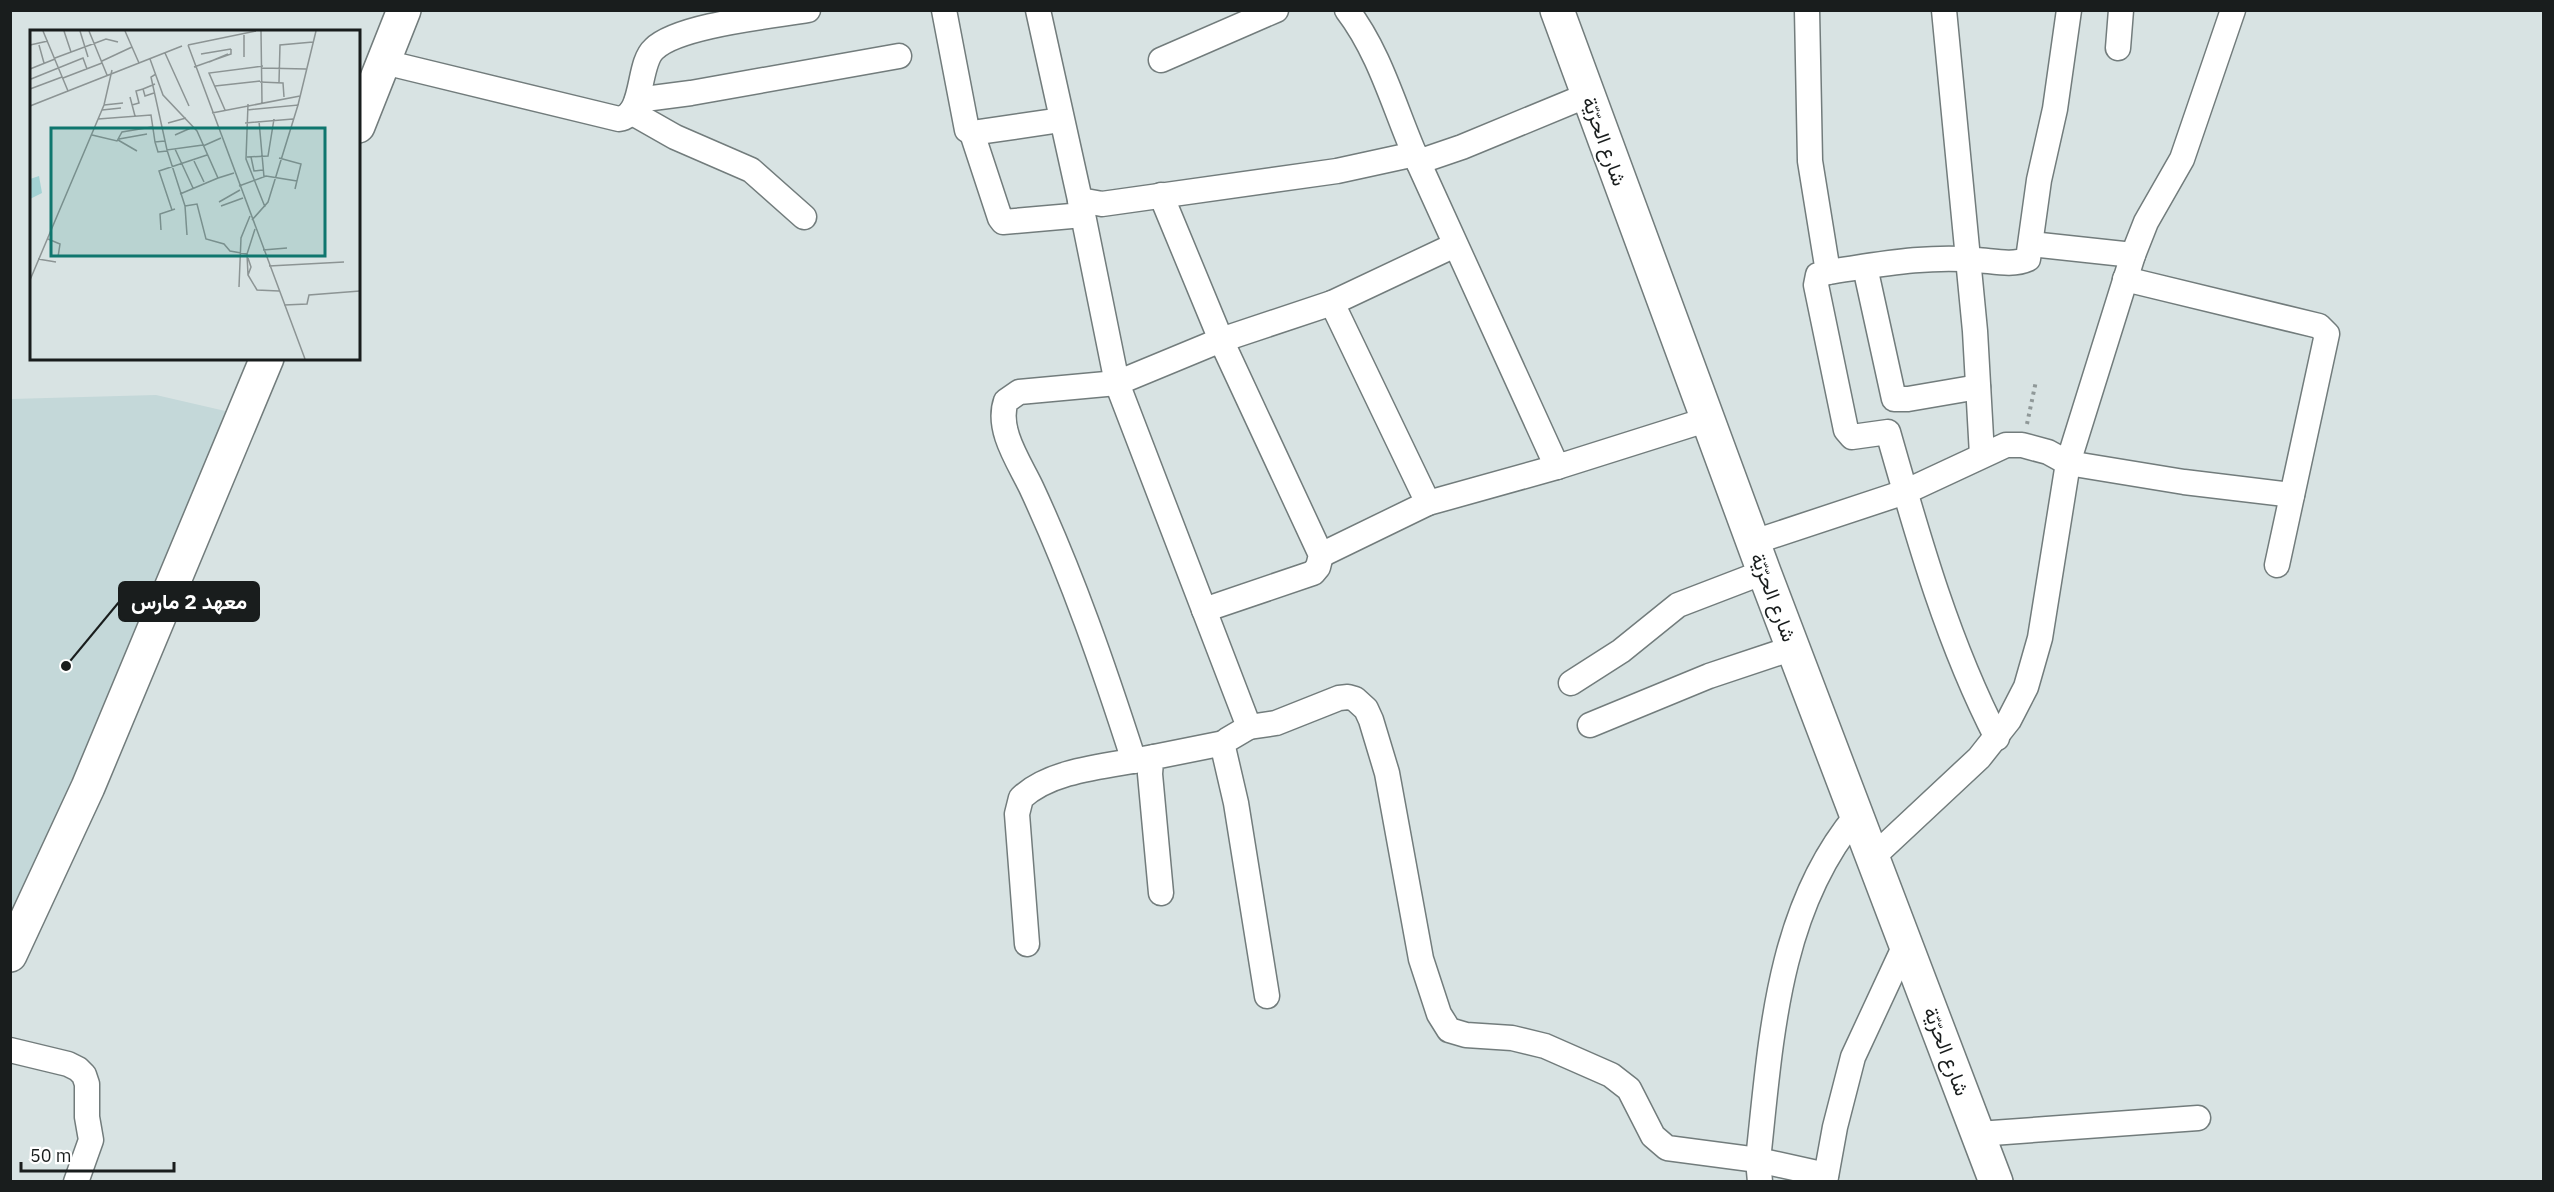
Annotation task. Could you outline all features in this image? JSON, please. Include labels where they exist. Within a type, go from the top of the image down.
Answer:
[{"type":"main road","points":[[360,121],[404,10]]},
{"type":"main road","name":"شارع الحرّيّة","points":[[1557,10],[1793,648],[1996,1182]]},
{"type":"main road","points":[[10,955],[88,787],[266,360]]},
{"type":"street","points":[[384,62],[613,119],[624,118],[634,106],[649,54],[667,39],[732,22],[808,10]]},
{"type":"street","points":[[944,10],[966,127],[972,133],[1003,222],[1102,204],[1417,158],[1462,147],[1588,95]]},
{"type":"street","points":[[1038,10],[1082,208],[1117,383],[1249,727]]},
{"type":"street","points":[[1161,60],[1276,10]]},
{"type":"street","points":[[1347,10],[1360,28],[1372,53],[1455,246],[1557,467]]},
{"type":"street","points":[[1807,10],[1810,161],[1828,272]]},
{"type":"street","points":[[1944,10],[1968,259],[1982,455]]},
{"type":"street","points":[[1865,267],[1894,399],[1898,428],[1858,438],[1852,437],[1846,430],[1816,285],[1818,275],[1828,272],[1865,267],[1923,260],[1968,259],[2021,262],[2028,259],[2039,180],[2055,109],[2070,10]]},
{"type":"street","points":[[2118,48],[2121,10]]},
{"type":"street","points":[[1874,857],[1954,784],[1996,738],[2017,707],[2032,670],[2040,638],[2068,463],[2125,279],[2151,214],[2182,159],[2233,10]]},
{"type":"street","points":[[634,106],[691,93],[899,56]]},
{"type":"street","points":[[634,106],[675,137],[751,170],[804,216]]},
{"type":"street","points":[[972,133],[1061,120]]},
{"type":"street","points":[[1161,195],[1221,340],[1321,555],[1318,567],[1312,573],[1204,610]]},
{"type":"street","points":[[2031,244],[2133,255]]},
{"type":"street","points":[[1144,759],[1046,518],[1009,441],[1004,423],[1006,401],[1018,392],[1117,383],[1221,340],[1332,303],[1455,246]]},
{"type":"street","points":[[2125,279],[2319,326],[2325,331],[2326,344],[2277,565]]},
{"type":"street","points":[[1332,303],[1428,503]]},
{"type":"street","points":[[1894,399],[1908,399],[1978,387]]},
{"type":"street","points":[[1321,555],[1428,503],[1557,467],[1709,419]]},
{"type":"street","points":[[1888,432],[1944,618],[1964,672],[1996,738]]},
{"type":"street","points":[[1571,683],[1621,651],[1678,605],[1759,557],[2007,445],[2022,445],[2048,452],[2068,463],[2184,482],[2292,495]]},
{"type":"street","points":[[1590,725],[1709,676],[1793,648]]},
{"type":"street","points":[[1027,944],[1017,814],[1020,798],[1042,782],[1064,775],[1224,743],[1249,727],[1275,723],[1339,698],[1348,697],[1355,699],[1366,709],[1387,773],[1421,959],[1439,1014],[1449,1030],[1466,1035],[1512,1038],[1545,1046],[1611,1075],[1629,1089],[1653,1136],[1667,1148],[1759,1171],[1826,1178],[1840,1106],[1853,1057],[1906,943]]},
{"type":"street","points":[[1224,743],[1267,996]]},
{"type":"street","points":[[1144,759],[1151,761],[1150,774],[1161,893]]},
{"type":"street","points":[[1759,1171],[1774,1021],[1795,934],[1817,874],[1857,815]]},
{"type":"street","points":[[10,1050],[68,1064],[84,1075],[87,1084],[87,1117],[91,1140],[76,1182]]},
{"type":"street","points":[[1978,1134],[2198,1118]]},
{"type":"path","points":[[2022,445],[2036,381]]},
{"type":"shaded area","points":[[156,395],[234,413],[11,919],[11,399]]},
{"type":"place","name":"معهد 2 مارس","points":[[66,666]]}]
